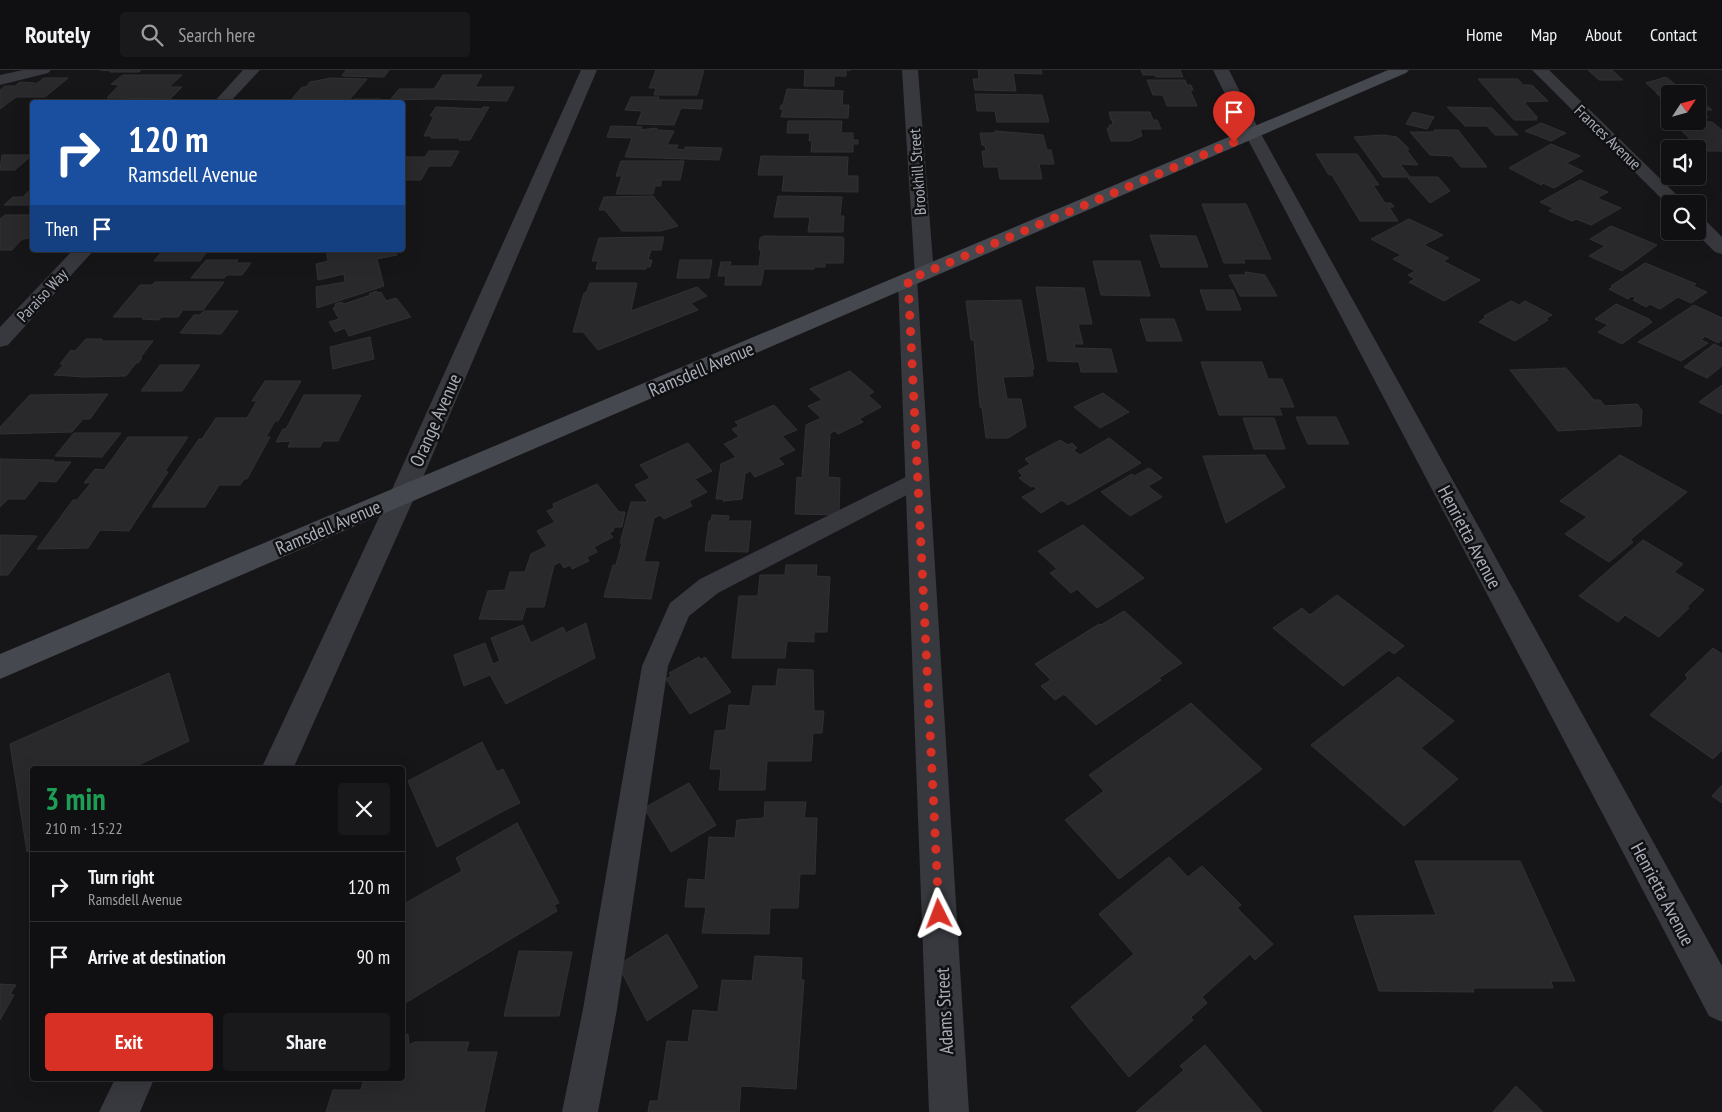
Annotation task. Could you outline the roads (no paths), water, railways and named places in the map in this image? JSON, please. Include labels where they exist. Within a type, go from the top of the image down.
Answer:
[{"type":"street","points":[[0,80],[43,70]]},
{"type":"street","points":[[224,100],[252,70]]},
{"type":"street","name":"Orange Avenue","points":[[278,766],[402,496],[589,70]]},
{"type":"street","name":"Brookhill Street","points":[[910,70],[916,277]]},
{"type":"street","name":"Henrietta Avenue","points":[[1221,70],[1253,134],[1722,1003]]},
{"type":"street","name":"Ramsdell Avenue","points":[[0,667],[1401,70]]},
{"type":"street","name":"Frances Avenue","points":[[1540,70],[1668,195]]},
{"type":"street","points":[[1706,232],[1722,248]]},
{"type":"street","name":"Paraiso Way","points":[[0,340],[82,252]]},
{"type":"street","name":"Adams Street","points":[[916,277],[918,479],[949,1112]]},
{"type":"street","points":[[119,1112],[134,1081]]},
{"type":"lane","points":[[580,1112],[600,1009],[655,666],[680,610],[709,586],[918,479]]}]
